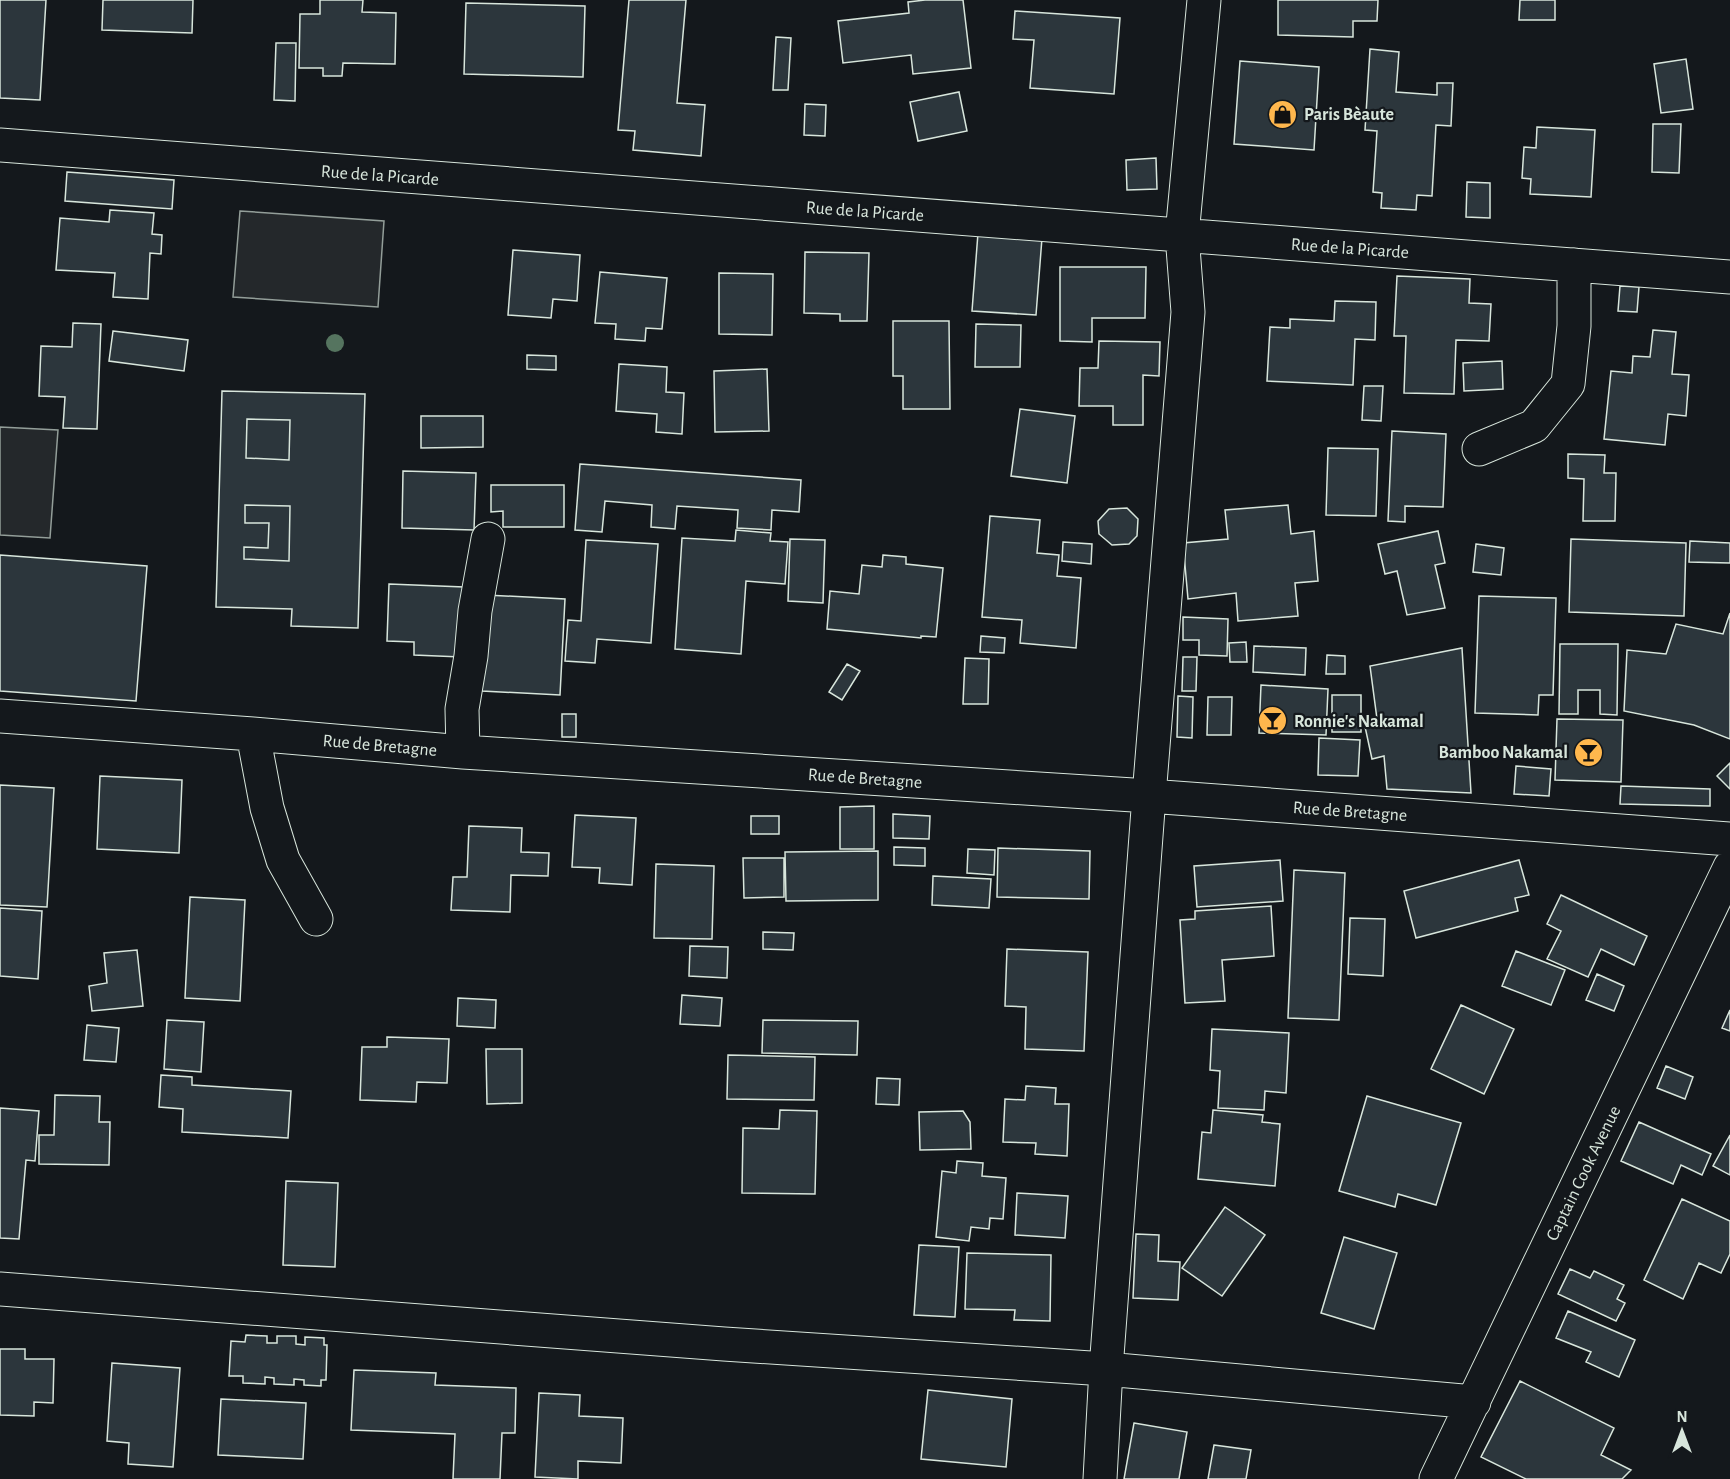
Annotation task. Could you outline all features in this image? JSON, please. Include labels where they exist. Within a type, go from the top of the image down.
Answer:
[{"type":"street","points":[[1100,1479],[1106,1369],[1149,796],[1188,312],[1182,234],[1204,0]]},
{"type":"street","name":"Rue de la Picarde","points":[[0,145],[1730,277]]},
{"type":"street","points":[[1479,448],[1534,426],[1568,384],[1574,326],[1574,265]]},
{"type":"street","points":[[463,752],[462,709],[471,656],[475,611],[488,539]]},
{"type":"street","name":"Rue de Bretagne","points":[[0,716],[463,752],[1149,796],[1730,839]]},
{"type":"street","points":[[253,734],[267,808],[284,860],[316,919]]},
{"type":"street","name":"Captain Cook Avenue","points":[[1436,1479],[1730,867]]},
{"type":"street","points":[[0,1289],[723,1344],[1106,1369],[1474,1402]]},
{"type":"shaded area","points":[[240,211],[384,221],[378,307],[233,297]]},
{"type":"shaded area","points":[[0,427],[58,430],[50,538],[0,535]]},
{"type":"building","points":[[0,0],[46,0],[40,100],[0,98]]},
{"type":"building","points":[[103,0],[193,0],[192,33],[102,30]]},
{"type":"building","points":[[320,0],[363,0],[362,12],[396,13],[395,64],[343,63],[342,76],[323,76],[323,68],[299,68],[300,14],[320,14]]},
{"type":"building","points":[[629,0],[686,0],[677,103],[705,105],[701,156],[633,150],[635,131],[618,130]]},
{"type":"building","points":[[963,0],[971,68],[913,74],[911,55],[843,63],[838,21],[909,13],[908,2]]},
{"type":"building","points":[[1278,0],[1378,0],[1377,21],[1353,21],[1353,37],[1278,35]]},
{"type":"building","points":[[1520,0],[1555,0],[1555,20],[1519,20]]},
{"type":"building","points":[[466,3],[585,6],[583,77],[464,74]]},
{"type":"building","points":[[1015,11],[1120,18],[1114,94],[1030,88],[1034,40],[1013,39]]},
{"type":"building","points":[[776,37],[791,38],[788,90],[773,90]]},
{"type":"building","points":[[276,43],[296,43],[295,101],[274,100]]},
{"type":"building","points":[[1370,49],[1399,52],[1396,92],[1437,95],[1437,83],[1453,83],[1451,126],[1436,125],[1432,196],[1417,195],[1416,210],[1381,208],[1382,193],[1373,192],[1377,131],[1365,130]]},
{"type":"building","points":[[1686,59],[1693,109],[1661,113],[1654,64]]},
{"type":"building","points":[[1240,61],[1319,67],[1314,150],[1234,144]]},
{"type":"building","points":[[959,92],[967,131],[918,141],[910,102]]},
{"type":"building","points":[[805,104],[826,105],[825,136],[804,135]]},
{"type":"building","points":[[1653,124],[1681,124],[1679,173],[1652,172]]},
{"type":"building","points":[[1537,127],[1595,130],[1591,197],[1530,194],[1531,179],[1522,178],[1524,147],[1536,148]]},
{"type":"building","points":[[1156,158],[1157,189],[1127,190],[1126,160]]},
{"type":"building","points":[[67,172],[174,180],[172,209],[65,201]]},
{"type":"building","points":[[1467,182],[1490,183],[1490,218],[1466,217]]},
{"type":"building","points":[[110,210],[154,213],[152,234],[162,235],[161,254],[150,253],[148,299],[113,297],[115,273],[56,270],[60,218],[109,222]]},
{"type":"building","points":[[978,233],[1042,238],[1036,315],[972,311]]},
{"type":"building","points":[[513,250],[580,255],[577,301],[553,299],[551,318],[508,315]]},
{"type":"building","points":[[805,252],[869,253],[867,321],[840,321],[840,314],[804,313]]},
{"type":"building","points":[[1060,267],[1146,267],[1145,318],[1092,318],[1092,342],[1060,341]]},
{"type":"building","points":[[600,272],[667,278],[662,329],[646,328],[645,341],[615,339],[616,324],[595,323]]},
{"type":"building","points":[[719,273],[773,274],[772,335],[719,334]]},
{"type":"building","points":[[1397,276],[1470,279],[1469,303],[1491,304],[1489,341],[1456,340],[1454,394],[1404,393],[1406,336],[1394,336]]},
{"type":"building","points":[[1620,286],[1639,287],[1637,312],[1618,311]]},
{"type":"building","points":[[1335,301],[1376,302],[1375,340],[1355,339],[1353,385],[1267,381],[1270,327],[1290,328],[1290,319],[1334,321]]},
{"type":"building","points":[[893,321],[949,321],[950,409],[903,409],[903,376],[893,376]]},
{"type":"building","points":[[73,323],[101,324],[97,429],[63,428],[65,397],[39,396],[41,346],[72,347]]},
{"type":"building","points":[[976,324],[1021,325],[1020,367],[975,367]]},
{"type":"building","points":[[1653,330],[1676,332],[1672,374],[1689,375],[1686,416],[1668,414],[1665,445],[1604,439],[1611,371],[1632,373],[1633,356],[1650,357]]},
{"type":"building","points":[[113,331],[188,340],[184,371],[109,361]]},
{"type":"building","points":[[1099,341],[1160,342],[1159,376],[1143,375],[1143,425],[1113,425],[1113,406],[1079,406],[1080,368],[1098,368]]},
{"type":"building","points":[[527,355],[556,356],[556,370],[527,369]]},
{"type":"building","points":[[1502,361],[1503,389],[1464,391],[1463,363]]},
{"type":"building","points":[[619,364],[667,367],[666,392],[684,393],[682,434],[656,432],[657,414],[616,411]]},
{"type":"building","points":[[767,369],[769,431],[715,432],[714,371]]},
{"type":"building","points":[[1364,386],[1383,386],[1381,421],[1362,420]]},
{"type":"building","points":[[222,391],[365,394],[358,628],[291,626],[292,609],[216,607]],"holes":[[[247,419],[290,420],[289,460],[246,458]],[[245,505],[290,506],[289,561],[244,559],[244,547],[268,548],[269,523],[245,523]]]},
{"type":"building","points":[[1020,409],[1075,416],[1067,483],[1011,476]]},
{"type":"building","points":[[421,416],[483,416],[483,447],[421,448]]},
{"type":"building","points":[[247,419],[290,420],[289,460],[246,458]]},
{"type":"building","points":[[1392,431],[1446,434],[1443,507],[1405,506],[1405,522],[1388,521]]},
{"type":"building","points":[[1328,448],[1378,449],[1376,516],[1326,515]]},
{"type":"building","points":[[1568,454],[1605,455],[1604,473],[1616,473],[1615,521],[1583,521],[1584,479],[1568,478]]},
{"type":"building","points":[[580,464],[801,480],[799,512],[772,510],[771,530],[737,528],[738,510],[677,506],[675,529],[651,527],[652,505],[605,501],[602,532],[575,530]]},
{"type":"building","points":[[403,471],[476,473],[474,530],[402,528]]},
{"type":"building","points":[[491,485],[564,485],[564,527],[503,527],[503,511],[491,512]]},
{"type":"building","points":[[245,505],[290,506],[289,561],[244,559],[244,547],[268,548],[269,523],[245,523]]},
{"type":"building","points":[[1288,505],[1291,534],[1314,531],[1318,581],[1295,583],[1298,616],[1238,621],[1236,593],[1188,599],[1183,543],[1228,539],[1225,510]]},
{"type":"building","points":[[1127,508],[1138,519],[1137,536],[1129,544],[1112,545],[1099,534],[1098,521],[1109,509]]},
{"type":"building","points":[[990,516],[1040,520],[1037,553],[1059,555],[1057,576],[1081,578],[1076,648],[1020,643],[1022,620],[982,617]]},
{"type":"building","points":[[736,530],[771,533],[770,541],[788,542],[785,584],[746,581],[741,654],[675,649],[682,538],[735,541]]},
{"type":"building","points":[[1438,531],[1445,563],[1435,565],[1445,608],[1407,615],[1397,571],[1385,574],[1378,544]]},
{"type":"building","points":[[790,539],[825,540],[823,603],[788,601]]},
{"type":"building","points":[[1571,539],[1686,543],[1684,616],[1569,612]]},
{"type":"building","points":[[586,540],[658,544],[651,643],[597,639],[595,663],[565,661],[568,620],[581,621]]},
{"type":"building","points":[[1690,541],[1730,543],[1730,563],[1689,562]]},
{"type":"building","points":[[1063,542],[1092,544],[1091,564],[1062,561]]},
{"type":"building","points":[[1476,544],[1504,548],[1501,575],[1473,572]]},
{"type":"building","points":[[0,555],[147,566],[136,701],[0,691]]},
{"type":"building","points":[[883,555],[906,557],[906,564],[943,568],[936,637],[921,636],[921,638],[827,629],[830,591],[859,594],[862,565],[882,567]]},
{"type":"building","points":[[389,584],[464,587],[461,657],[414,655],[414,642],[387,641]]},
{"type":"building","points":[[486,595],[565,599],[560,695],[482,691]]},
{"type":"building","points":[[1479,596],[1556,598],[1553,695],[1539,695],[1538,715],[1475,713]]},
{"type":"building","points":[[1730,613],[1730,739],[1694,725],[1624,711],[1627,650],[1666,654],[1676,624],[1723,634]]},
{"type":"building","points":[[1183,617],[1228,619],[1227,656],[1199,655],[1199,640],[1183,640]]},
{"type":"building","points":[[981,636],[1005,638],[1004,653],[980,652]]},
{"type":"building","points":[[1246,642],[1247,662],[1230,662],[1229,643]]},
{"type":"building","points":[[1560,644],[1618,644],[1617,715],[1600,714],[1600,690],[1578,690],[1578,714],[1559,714]]},
{"type":"building","points":[[1254,646],[1306,648],[1305,675],[1253,672]]},
{"type":"building","points":[[1462,648],[1471,793],[1387,789],[1384,756],[1372,759],[1364,722],[1377,719],[1370,666]]},
{"type":"building","points":[[1327,655],[1345,656],[1345,674],[1326,674]]},
{"type":"building","points":[[1183,657],[1197,657],[1196,691],[1182,691]]},
{"type":"building","points":[[965,658],[989,659],[988,704],[963,704]]},
{"type":"building","points":[[847,664],[860,671],[842,700],[829,692]]},
{"type":"building","points":[[1261,685],[1328,689],[1326,735],[1259,733]]},
{"type":"building","points":[[1332,695],[1361,695],[1361,732],[1332,732]]},
{"type":"building","points":[[1178,696],[1193,697],[1192,738],[1177,737]]},
{"type":"building","points":[[1208,697],[1232,697],[1231,735],[1207,735]]},
{"type":"building","points":[[562,714],[576,714],[576,737],[562,737]]},
{"type":"building","points":[[1557,719],[1623,720],[1621,782],[1555,780]]},
{"type":"building","points":[[1319,738],[1360,740],[1358,776],[1318,775]]},
{"type":"building","points":[[1730,763],[1730,789],[1717,776]]},
{"type":"building","points":[[1516,766],[1551,769],[1549,796],[1514,794]]},
{"type":"building","points":[[100,776],[182,780],[179,853],[97,849]]},
{"type":"building","points":[[0,785],[54,788],[47,907],[0,905]]},
{"type":"building","points":[[1621,786],[1710,789],[1710,806],[1620,804]]},
{"type":"building","points":[[874,806],[874,849],[840,849],[840,807]]},
{"type":"building","points":[[893,814],[930,816],[929,839],[893,838]]},
{"type":"building","points":[[575,815],[636,818],[632,885],[599,883],[600,868],[572,867]]},
{"type":"building","points":[[751,816],[779,816],[779,834],[751,834]]},
{"type":"building","points":[[469,826],[522,828],[521,852],[549,853],[548,876],[511,875],[510,912],[451,910],[453,877],[467,877]]},
{"type":"building","points":[[894,847],[925,848],[925,866],[894,865]]},
{"type":"building","points":[[998,848],[1090,851],[1089,899],[997,897]]},
{"type":"building","points":[[968,849],[995,850],[994,875],[967,873]]},
{"type":"building","points":[[878,851],[878,900],[786,901],[785,852]]},
{"type":"building","points":[[743,858],[784,858],[784,897],[744,898]]},
{"type":"building","points":[[1280,860],[1283,901],[1197,907],[1194,866]]},
{"type":"building","points":[[1519,860],[1529,895],[1515,898],[1518,911],[1416,938],[1404,891]]},
{"type":"building","points":[[656,864],[714,866],[712,939],[654,938]]},
{"type":"building","points":[[1294,870],[1345,873],[1339,1020],[1288,1018]]},
{"type":"building","points":[[933,876],[991,879],[989,908],[932,905]]},
{"type":"building","points":[[1561,895],[1647,936],[1634,965],[1601,949],[1588,977],[1547,959],[1561,931],[1547,924]]},
{"type":"building","points":[[190,897],[245,900],[240,1001],[185,998]]},
{"type":"building","points":[[1271,906],[1274,956],[1222,960],[1225,1001],[1185,1003],[1180,920],[1195,919],[1195,911]]},
{"type":"building","points":[[0,908],[42,911],[38,979],[0,976]]},
{"type":"building","points":[[1350,918],[1385,919],[1383,976],[1348,974]]},
{"type":"building","points":[[763,932],[794,933],[793,950],[763,949]]},
{"type":"building","points":[[690,946],[728,947],[727,978],[689,976]]},
{"type":"building","points":[[1007,949],[1088,952],[1084,1051],[1025,1049],[1026,1007],[1005,1006]]},
{"type":"building","points":[[137,950],[143,1006],[92,1011],[89,986],[107,983],[104,953]]},
{"type":"building","points":[[1516,951],[1565,970],[1551,1005],[1502,986]]},
{"type":"building","points":[[1597,974],[1624,986],[1614,1011],[1586,1000]]},
{"type":"building","points":[[682,995],[722,998],[720,1026],[680,1024]]},
{"type":"building","points":[[458,998],[496,1000],[495,1028],[457,1026]]},
{"type":"building","points":[[1461,1005],[1514,1029],[1484,1094],[1431,1069]]},
{"type":"building","points":[[1730,1010],[1730,1031],[1722,1028]]},
{"type":"building","points":[[167,1020],[204,1022],[201,1072],[164,1069]]},
{"type":"building","points":[[763,1020],[858,1021],[857,1055],[762,1053]]},
{"type":"building","points":[[87,1025],[119,1028],[116,1062],[84,1060]]},
{"type":"building","points":[[1212,1029],[1289,1033],[1286,1093],[1265,1091],[1264,1110],[1218,1108],[1220,1071],[1210,1070]]},
{"type":"building","points":[[387,1037],[449,1039],[447,1083],[417,1082],[416,1102],[360,1100],[362,1047],[387,1047]]},
{"type":"building","points":[[486,1049],[522,1049],[522,1103],[487,1104]]},
{"type":"building","points":[[728,1055],[815,1057],[814,1100],[727,1099]]},
{"type":"building","points":[[1666,1066],[1693,1077],[1685,1099],[1657,1088]]},
{"type":"building","points":[[161,1075],[192,1077],[192,1085],[291,1091],[288,1138],[182,1132],[183,1109],[159,1107]]},
{"type":"building","points":[[877,1078],[900,1079],[899,1105],[876,1104]]},
{"type":"building","points":[[1026,1086],[1056,1088],[1055,1104],[1069,1104],[1067,1156],[1035,1154],[1036,1143],[1003,1142],[1005,1099],[1025,1100]]},
{"type":"building","points":[[55,1095],[100,1096],[99,1122],[110,1122],[109,1165],[39,1164],[39,1135],[54,1135]]},
{"type":"building","points":[[1367,1096],[1461,1123],[1436,1205],[1398,1194],[1395,1207],[1339,1191]]},
{"type":"building","points":[[0,1108],[39,1111],[35,1161],[26,1160],[19,1239],[0,1238]]},
{"type":"building","points":[[780,1110],[817,1111],[815,1194],[742,1193],[743,1128],[779,1129]]},
{"type":"building","points":[[1213,1110],[1263,1115],[1262,1122],[1280,1124],[1275,1186],[1198,1179],[1202,1132],[1211,1133]]},
{"type":"building","points":[[963,1111],[970,1122],[971,1149],[920,1150],[919,1112]]},
{"type":"building","points":[[1639,1122],[1711,1154],[1702,1175],[1681,1165],[1673,1184],[1621,1161]]},
{"type":"building","points":[[1730,1135],[1730,1175],[1713,1166]]},
{"type":"building","points":[[957,1161],[983,1163],[982,1176],[1006,1178],[1003,1219],[990,1218],[989,1229],[971,1227],[969,1241],[936,1237],[942,1171],[956,1173]]},
{"type":"building","points":[[286,1181],[338,1183],[335,1267],[283,1265]]},
{"type":"building","points":[[1017,1193],[1068,1196],[1065,1238],[1015,1235]]},
{"type":"building","points":[[1682,1199],[1730,1221],[1730,1254],[1721,1273],[1699,1263],[1683,1299],[1644,1280]]},
{"type":"building","points":[[1225,1207],[1265,1235],[1222,1296],[1182,1268]]},
{"type":"building","points":[[1136,1234],[1159,1235],[1158,1261],[1180,1262],[1178,1300],[1133,1298]]},
{"type":"building","points":[[1344,1237],[1397,1253],[1374,1329],[1321,1313]]},
{"type":"building","points":[[919,1245],[959,1247],[955,1317],[914,1315]]},
{"type":"building","points":[[967,1253],[1051,1255],[1050,1321],[1014,1320],[1015,1310],[965,1309]]},
{"type":"building","points":[[1570,1269],[1590,1278],[1594,1271],[1624,1285],[1617,1299],[1625,1303],[1616,1321],[1558,1294]]},
{"type":"building","points":[[1568,1311],[1635,1340],[1619,1377],[1586,1362],[1591,1352],[1556,1338]]},
{"type":"building","points":[[246,1335],[267,1336],[267,1343],[277,1343],[277,1336],[296,1336],[296,1344],[305,1345],[305,1337],[324,1338],[324,1345],[327,1345],[326,1380],[321,1380],[321,1386],[304,1385],[304,1380],[294,1379],[294,1385],[274,1384],[274,1378],[265,1377],[265,1384],[243,1383],[243,1376],[229,1376],[231,1341],[245,1342]]},
{"type":"building","points":[[0,1349],[25,1349],[25,1359],[54,1359],[53,1403],[34,1402],[34,1416],[0,1415]]},
{"type":"building","points":[[112,1363],[180,1368],[173,1467],[128,1464],[129,1443],[107,1441]]},
{"type":"building","points":[[354,1370],[436,1373],[435,1385],[516,1388],[515,1433],[502,1433],[500,1479],[453,1479],[455,1434],[351,1430]]},
{"type":"building","points":[[1520,1381],[1614,1428],[1601,1455],[1631,1470],[1622,1479],[1526,1479],[1481,1457]]},
{"type":"building","points":[[928,1390],[1012,1399],[1006,1467],[921,1459]]},
{"type":"building","points":[[539,1393],[580,1395],[579,1416],[623,1418],[621,1463],[578,1461],[578,1479],[535,1477]]},
{"type":"building","points":[[221,1399],[306,1403],[303,1459],[218,1455]]},
{"type":"building","points":[[1134,1423],[1187,1432],[1179,1479],[1124,1479]]},
{"type":"building","points":[[1214,1445],[1251,1450],[1246,1479],[1208,1479]]},
{"type":"place","name":"Paris Bèaute","points":[[1283,114]]},
{"type":"place","name":"Ronnie's Nakamal","points":[[1273,721]]},
{"type":"place","name":"Bamboo Nakamal","points":[[1589,752]]}]
